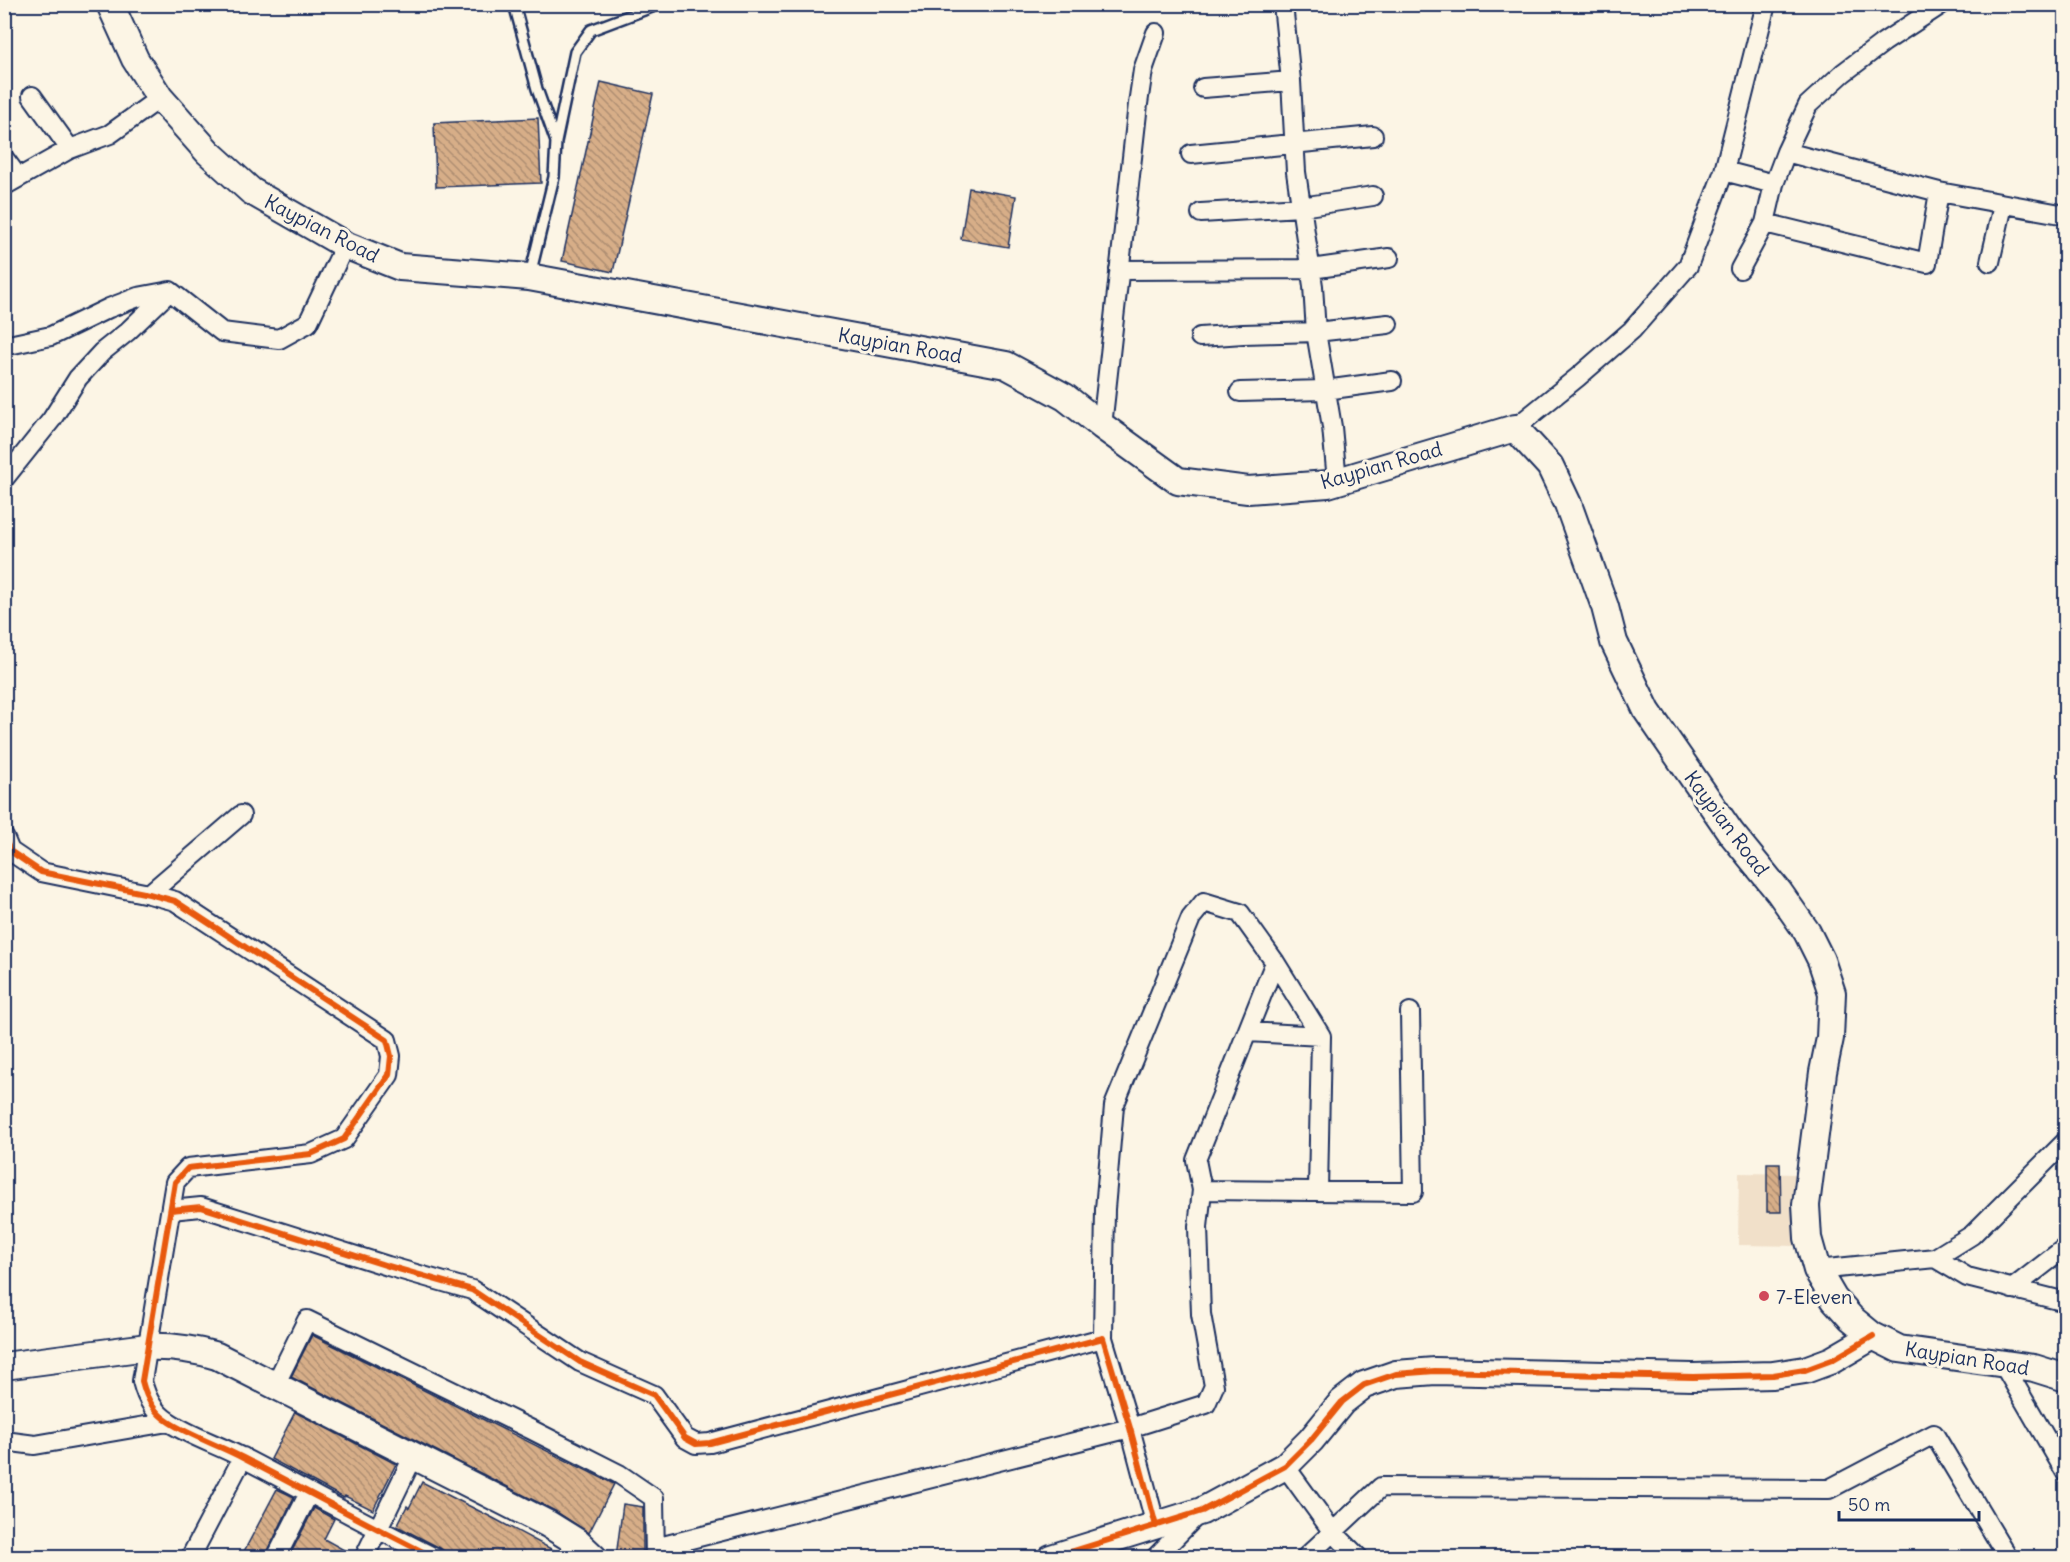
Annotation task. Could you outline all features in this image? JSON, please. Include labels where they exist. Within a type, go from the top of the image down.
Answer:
[{"type":"main road","name":"Kaypian Road","points":[[110,4],[135,59],[160,98],[208,152],[251,191],[345,245],[400,267],[529,277],[1006,364],[1065,397],[1178,481],[1248,490],[1328,484],[1515,428],[1550,466],[1568,504],[1605,607],[1614,642],[1647,711],[1731,833],[1796,916],[1821,960],[1832,993],[1830,1038],[1823,1072],[1806,1205],[1808,1239],[1817,1270],[1834,1299],[1851,1318],[1873,1336],[1899,1349],[2034,1368],[2066,1378]]},
{"type":"main road","points":[[1051,1557],[1202,1511],[1285,1466],[1311,1440],[1342,1402],[1364,1385],[1396,1374],[1434,1371],[1693,1377],[1773,1375],[1805,1370],[1832,1360],[1873,1336]]},
{"type":"main road","points":[[4,1366],[147,1347],[170,1346],[194,1349],[217,1356],[548,1524],[577,1542],[594,1557]]},
{"type":"street","points":[[1283,4],[1291,81],[1293,145],[1311,269],[1316,332],[1332,427],[1337,481]]},
{"type":"street","points":[[1515,428],[1632,330],[1688,266],[1724,171],[1766,4]]},
{"type":"street","points":[[1740,269],[1765,223],[1774,184],[1808,105],[1843,73],[1884,42],[1942,4]]},
{"type":"street","points":[[1102,426],[1138,104],[1143,70],[1156,33]]},
{"type":"street","points":[[1203,88],[1291,81]]},
{"type":"street","points":[[32,96],[70,150]]},
{"type":"street","points":[[4,158],[11,182],[70,150],[110,134],[160,98]]},
{"type":"street","points":[[1191,154],[1373,136]]},
{"type":"street","points":[[1786,152],[1939,192],[2003,205],[2066,214]]},
{"type":"street","points":[[1724,171],[1774,184]]},
{"type":"street","points":[[1765,223],[1927,263],[1939,192]]},
{"type":"street","points":[[1201,213],[1301,207],[1373,196]]},
{"type":"street","points":[[1990,262],[2003,205]]},
{"type":"street","points":[[4,346],[51,336],[109,308],[138,297],[170,291],[222,332],[279,339],[308,322],[345,245]]},
{"type":"street","points":[[1119,270],[1311,269],[1389,258]]},
{"type":"street","points":[[4,479],[52,418],[78,378],[102,352],[127,332],[170,291]]},
{"type":"street","points":[[1200,337],[1316,332],[1388,324]]},
{"type":"street","points":[[1240,392],[1325,390],[1392,381]]},
{"type":"street","points":[[149,894],[241,815]]},
{"type":"street","points":[[4,837],[10,851],[41,872],[175,901],[387,1040],[391,1056],[389,1075],[344,1138],[311,1154],[188,1168],[175,1182],[142,1381],[153,1408],[168,1422],[243,1457],[309,1494],[435,1557]]},
{"type":"street","points":[[1156,1526],[1103,1338],[1105,1209],[1114,1106],[1191,918],[1204,902],[1240,913],[1275,962],[1321,1036],[1318,1191]]},
{"type":"street","points":[[275,1385],[308,1320],[619,1474],[654,1498],[655,1553],[1130,1428],[1206,1404],[1214,1386],[1201,1314],[1198,1227],[1202,1190],[1196,1160],[1275,962]]},
{"type":"street","points":[[1202,1190],[1413,1192],[1410,1012]]},
{"type":"street","points":[[1248,1032],[1321,1036]]},
{"type":"street","points":[[1817,1270],[1935,1258],[1972,1235],[2066,1141]]},
{"type":"street","points":[[171,1210],[201,1207],[472,1290],[580,1362],[654,1395],[685,1438],[696,1444],[710,1443],[1103,1338]]},
{"type":"street","points":[[2012,1288],[2066,1247]]},
{"type":"street","points":[[1935,1258],[1967,1277],[2066,1302]]},
{"type":"street","points":[[2003,1364],[2066,1473]]},
{"type":"street","points":[[4,1441],[35,1445],[168,1422]]},
{"type":"street","points":[[1305,1557],[1381,1487],[1829,1489],[1934,1434],[2007,1556]]},
{"type":"street","points":[[364,1557],[413,1456]]},
{"type":"street","points":[[190,1557],[243,1457]]},
{"type":"street","points":[[1285,1466],[1332,1531],[1359,1557]]},
{"type":"street","points":[[276,1557],[309,1494]]},
{"type":"street","points":[[1155,1557],[1202,1511]]},
{"type":"lane","points":[[514,4],[537,89],[556,142]]},
{"type":"lane","points":[[529,277],[554,177],[556,142],[575,52],[591,30],[660,4]]},
{"type":"shaded area","points":[[1739,1173],[1799,1174],[1797,1246],[1738,1245]]},
{"type":"building","points":[[601,82],[653,94],[613,272],[562,261]]},
{"type":"building","points":[[538,118],[541,183],[436,187],[434,123]]},
{"type":"building","points":[[969,188],[1016,196],[1008,247],[961,239]]},
{"type":"building","points":[[1767,1163],[1780,1163],[1781,1212],[1767,1212]]},
{"type":"building","points":[[312,1335],[614,1484],[589,1533],[555,1511],[291,1377]]},
{"type":"building","points":[[295,1412],[396,1464],[373,1510],[345,1496],[344,1498],[271,1459]]},
{"type":"building","points":[[422,1482],[566,1557],[446,1557],[445,1552],[440,1548],[397,1526]]},
{"type":"building","points":[[277,1489],[294,1497],[265,1557],[241,1557]]},
{"type":"building","points":[[623,1504],[643,1507],[643,1557],[616,1557]]},
{"type":"building","points":[[314,1508],[334,1519],[324,1539],[353,1557],[289,1557]]},
{"type":"cycle path","points":[[4,837],[10,851],[41,872],[175,901],[387,1040],[391,1056],[389,1075],[344,1139],[311,1154],[188,1168],[175,1182],[142,1381],[148,1399],[155,1409],[178,1427],[234,1453],[435,1558]]},
{"type":"cycle path","points":[[171,1210],[201,1207],[472,1290],[580,1362],[654,1395],[685,1438],[696,1444],[710,1443],[1103,1338],[1156,1526]]},
{"type":"cycle path","points":[[1051,1558],[1202,1511],[1285,1466],[1311,1440],[1342,1402],[1364,1385],[1396,1374],[1435,1371],[1693,1377],[1773,1375],[1805,1370],[1832,1360],[1873,1336]]},
{"type":"place","name":"7-Eleven","points":[[1764,1296]]}]
